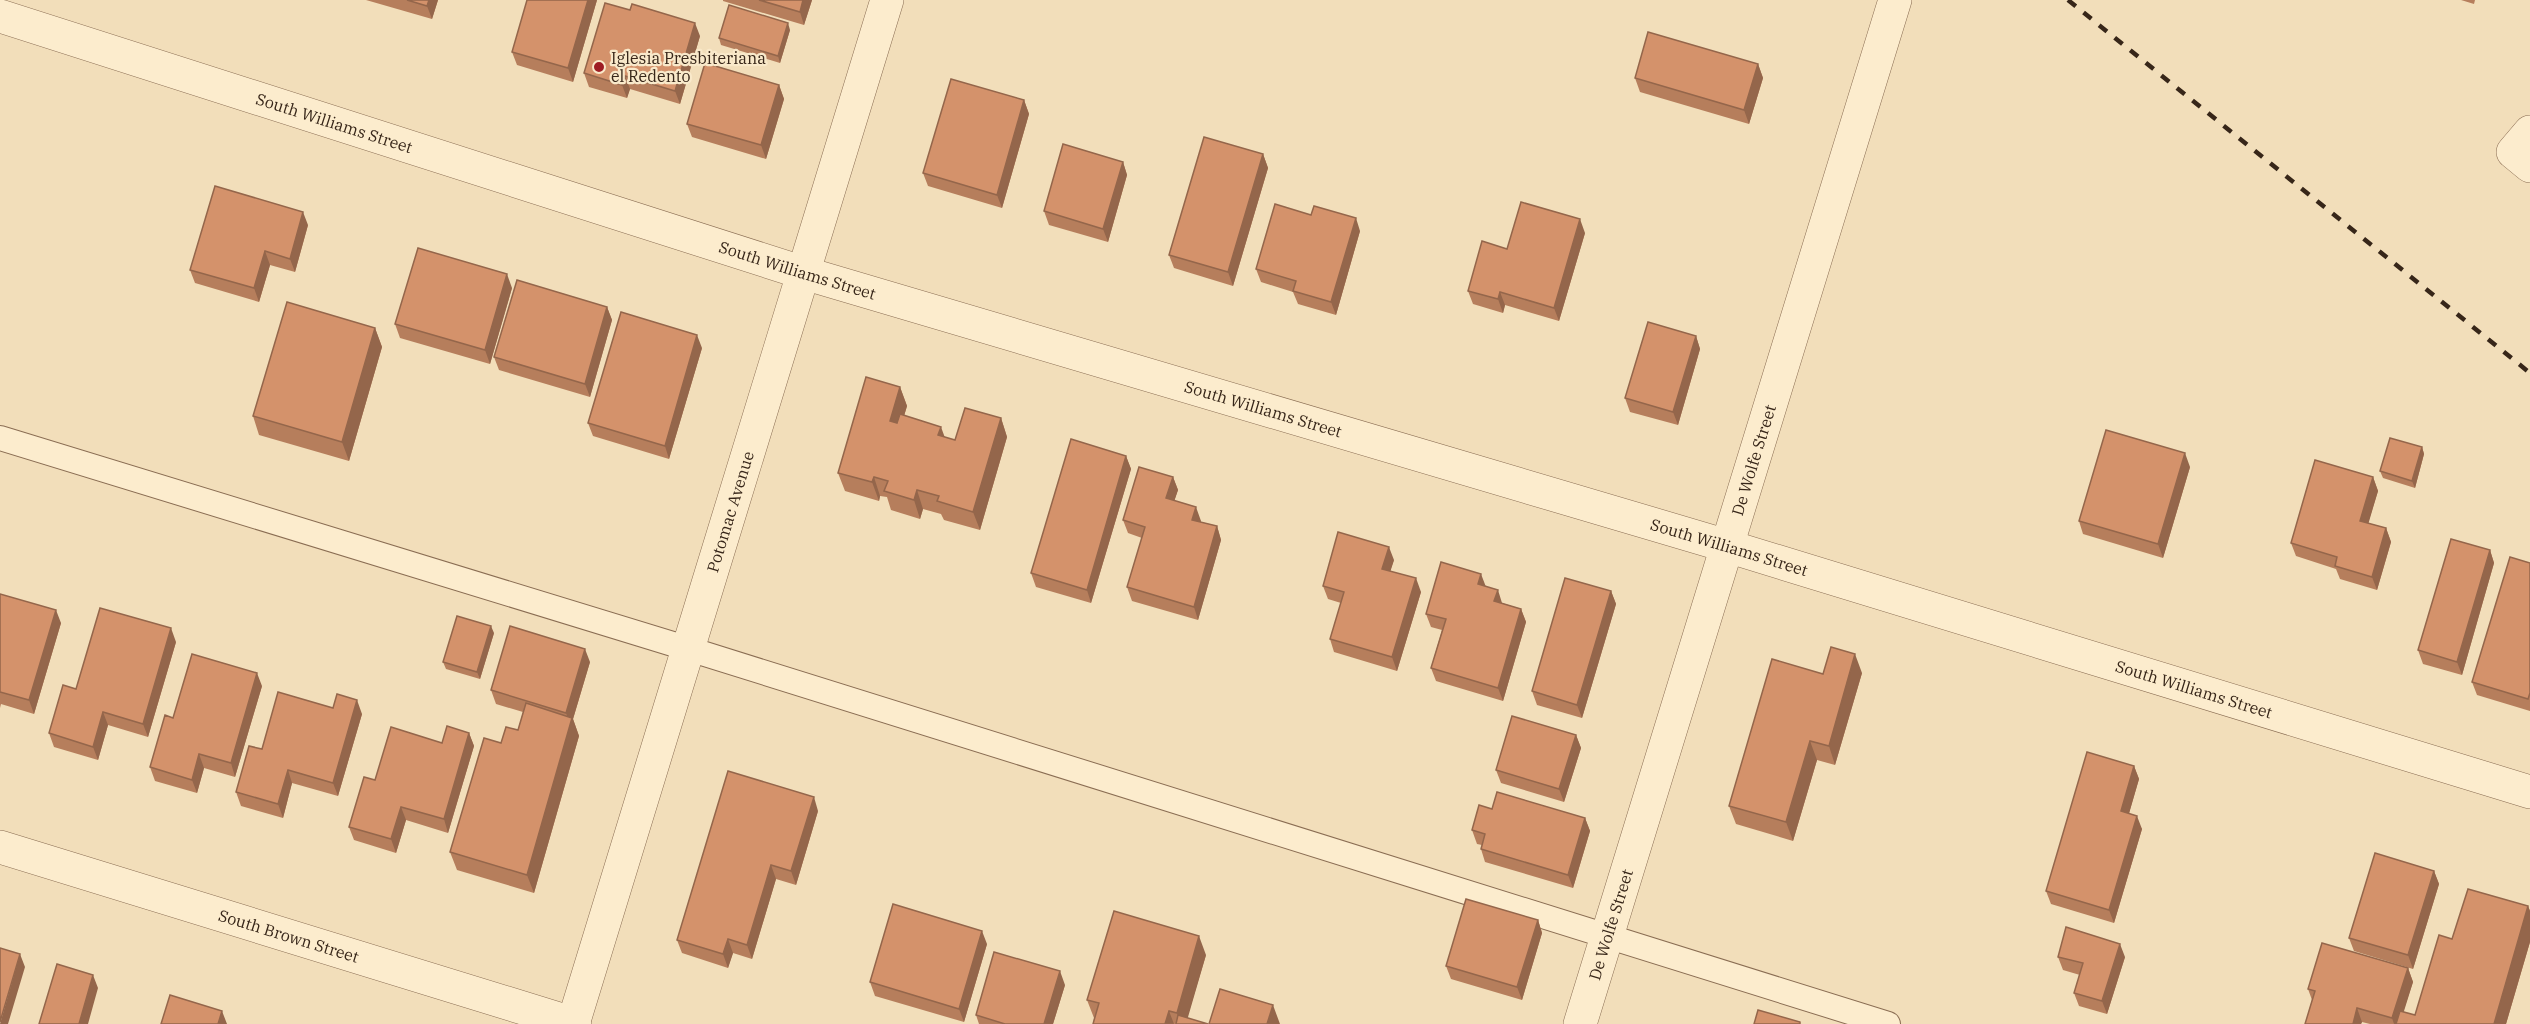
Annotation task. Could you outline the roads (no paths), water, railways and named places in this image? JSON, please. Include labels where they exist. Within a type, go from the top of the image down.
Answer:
[{"type":"street","name":"Potomac Avenue","points":[[574,1024],[887,0]]},
{"type":"street","name":"De Wolfe Street","points":[[1580,1024],[1895,0]]},
{"type":"street","name":"South Williams Street","points":[[0,16],[804,273],[1727,546],[2530,792]]},
{"type":"street","points":[[2530,132],[2513,152],[2530,166]]},
{"type":"street","name":"South Brown Street","points":[[0,847],[574,1024]]},
{"type":"lane","points":[[0,438],[689,649],[1888,1024]]},
{"type":"railway","points":[[2068,0],[2530,373]]},
{"type":"place","name":"Iglesia Presbiteriana el Redento","points":[[599,67]]}]
